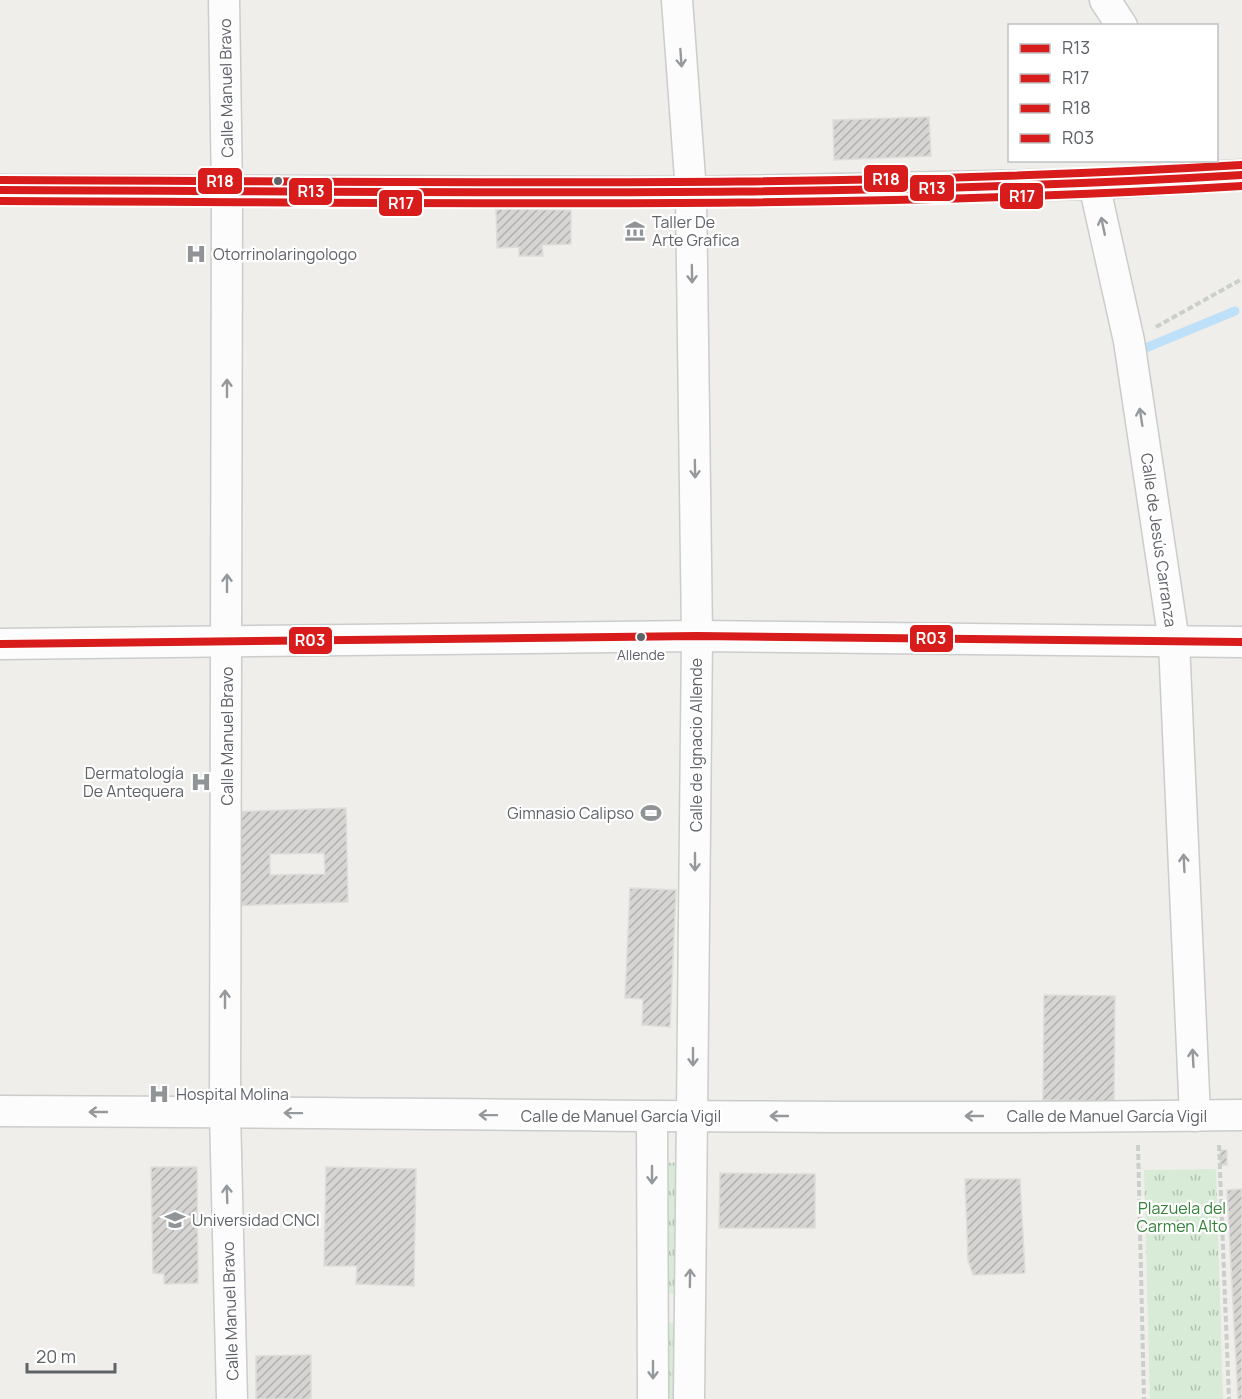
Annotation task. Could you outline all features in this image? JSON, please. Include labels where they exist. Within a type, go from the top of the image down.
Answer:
[{"type":"street","name":"Calle Manuel Bravo","points":[[224,0],[227,192],[225,1112],[232,1399]]},
{"type":"street","name":"Calle de Ignacio Allende","points":[[677,0],[691,192],[697,636],[689,1399]]},
{"type":"street","points":[[1105,0],[1121,24]]},
{"type":"street","points":[[0,190],[691,192],[1094,184],[1198,169],[1242,175]]},
{"type":"street","name":"Calle de Jesús Carranza","points":[[1094,184],[1129,340],[1174,642],[1218,1115]]},
{"type":"street","points":[[0,644],[697,636],[1242,642]]},
{"type":"street","name":"Calle de Manuel García Vigil","points":[[0,1112],[652,1117],[1218,1115]]},
{"type":"street","points":[[652,1117],[653,1399]]},
{"type":"street","points":[[652,1309],[690,1311]]},
{"type":"path","points":[[1122,312],[1139,312],[1149,330],[1242,279]]},
{"type":"path","points":[[1218,1115],[1229,1399]]},
{"type":"path","points":[[1138,1117],[1144,1399]]},
{"type":"green space","points":[[688,1162],[683,1294],[664,1293],[665,1163]]},
{"type":"green space","name":"Plazuela del Carmen Alto","points":[[1216,1169],[1223,1399],[1150,1399],[1144,1170]]},
{"type":"green space","points":[[663,1322],[681,1323],[679,1399],[660,1399]]},
{"type":"building","points":[[929,117],[931,156],[834,160],[833,120]]},
{"type":"building","points":[[496,209],[571,210],[571,244],[542,245],[543,256],[519,256],[519,247],[497,248]]},
{"type":"building","points":[[346,808],[348,902],[227,906],[224,812]],"holes":[[[324,853],[325,874],[270,875],[270,854]]]},
{"type":"building","points":[[630,888],[676,890],[670,1027],[642,1025],[643,999],[625,998]]},
{"type":"building","points":[[1044,995],[1115,996],[1114,1101],[1043,1100]]},
{"type":"building","points":[[1220,1150],[1227,1150],[1227,1165],[1220,1165]]},
{"type":"building","name":"Universidad CNCI","points":[[151,1167],[197,1167],[198,1283],[164,1284],[164,1274],[153,1273]]},
{"type":"building","points":[[326,1167],[416,1169],[414,1286],[356,1284],[357,1266],[324,1266]]},
{"type":"building","points":[[720,1173],[815,1174],[815,1228],[719,1228]]},
{"type":"building","points":[[965,1179],[1020,1179],[1025,1273],[973,1275],[968,1260]]},
{"type":"building","points":[[1242,1189],[1242,1399],[1238,1399],[1227,1190]]},
{"type":"building","points":[[311,1355],[311,1399],[256,1399],[256,1356]]},
{"type":"waterway","points":[[1136,352],[1235,311]]},
{"type":"transit line","name":"R18","points":[[0,180],[776,181],[1086,173],[1241,165]]},
{"type":"transit line","name":"R13","points":[[0,190],[777,191],[1087,183],[1242,175]]},
{"type":"transit line","name":"R17","points":[[0,201],[777,202],[1087,194],[1242,186]]},
{"type":"transit line","name":"R03","points":[[0,644],[697,636],[1242,642]]},
{"type":"place","name":"Taller De Arte Grafica","points":[[635,231]]},
{"type":"place","name":"Otorrinolaringologo","points":[[196,254]]},
{"type":"place","name":"Allende","points":[[641,637]]},
{"type":"place","name":"Dermatología De Antequera","points":[[201,782]]},
{"type":"place","name":"Gimnasio Calipso","points":[[651,813]]},
{"type":"place","name":"Hospital Molina","points":[[159,1094]]},
{"type":"place","name":"Universidad CNCI","points":[[175,1220]]}]
